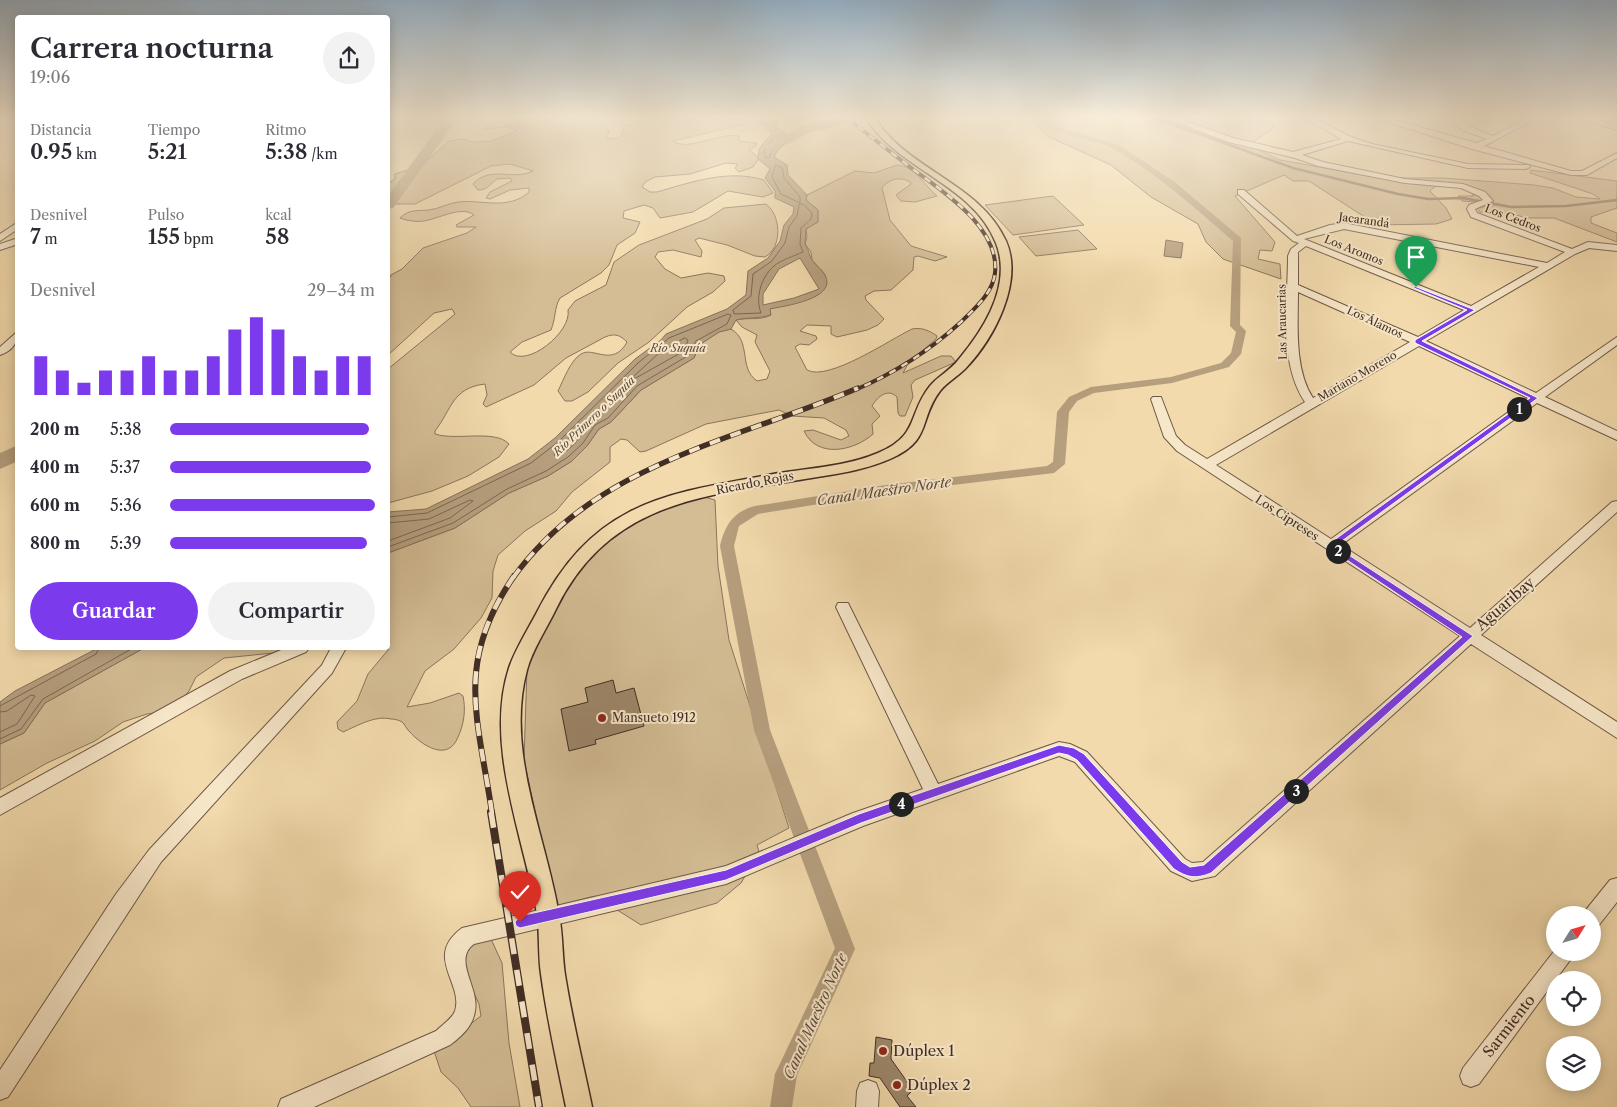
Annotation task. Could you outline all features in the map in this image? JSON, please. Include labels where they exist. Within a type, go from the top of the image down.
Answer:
[{"type":"main road","name":"Ricardo Rojas","points":[[579,1107],[553,973],[548,917],[515,758],[513,716],[519,667],[547,606],[574,565],[611,527],[654,505],[690,495],[855,464],[895,451],[917,430],[934,390],[967,359],[998,312],[1005,289],[1007,268],[1002,244],[992,226],[971,204],[926,170]]},
{"type":"street","name":"Los Cedros","points":[[1349,170],[1405,181],[1463,186],[1482,194],[1488,199],[1487,202],[1472,207],[1471,212],[1478,217],[1572,252]]},
{"type":"street","points":[[1557,170],[1577,174],[1590,170]]},
{"type":"street","name":"Los Aromos","points":[[1241,192],[1300,241],[1472,310]]},
{"type":"street","name":"Jacarandá","points":[[1300,241],[1333,227],[1344,226],[1548,266]]},
{"type":"street","points":[[0,238],[15,227]]},
{"type":"street","name":"Las Araucarias","points":[[1300,241],[1294,250],[1296,366],[1306,398],[1311,403]]},
{"type":"street","points":[[0,247],[15,242]]},
{"type":"street","name":"Mariano Moreno","points":[[1206,464],[1572,252],[1588,246],[1615,248]]},
{"type":"street","name":"Los Álamos","points":[[1294,287],[1417,342],[1617,436]]},
{"type":"street","points":[[0,352],[15,338]]},
{"type":"street","points":[[1330,546],[1617,340]]},
{"type":"street","name":"Los Cipreses","points":[[1156,399],[1175,443],[1468,636],[1617,731]]},
{"type":"street","name":"Aguaribay","points":[[289,1107],[453,1032],[461,1024],[467,1008],[454,956],[461,941],[478,931],[548,917],[726,875],[859,819],[1059,749],[1070,751],[1081,757],[1178,865],[1189,872],[1198,873],[1208,870],[1617,505]]},
{"type":"street","points":[[843,607],[933,792]]},
{"type":"street","points":[[0,807],[236,675],[296,650]]},
{"type":"street","points":[[0,1089],[123,901],[155,856],[327,669],[335,658],[333,650]]},
{"type":"street","points":[[1601,907],[1617,887]]},
{"type":"street","name":"Sarmiento","points":[[1471,1076],[1559,961]]},
{"type":"shaded area","points":[[409,170],[484,170],[415,204],[390,204],[390,183],[395,179],[395,174]]},
{"type":"shaded area","points":[[529,170],[704,170],[690,174],[655,177],[645,182],[642,187],[650,192],[657,192],[710,178],[737,176],[764,180],[773,193],[763,197],[728,191],[693,212],[660,218],[653,208],[644,205],[624,211],[623,218],[640,222],[635,233],[617,245],[609,265],[601,273],[560,298],[551,330],[522,342],[510,352],[517,356],[526,356],[536,352],[556,337],[567,319],[568,310],[575,301],[606,285],[614,262],[639,245],[707,219],[724,208],[766,204],[771,209],[777,223],[778,231],[775,246],[765,257],[755,256],[727,245],[699,238],[695,240],[702,251],[701,257],[673,250],[658,252],[655,257],[665,269],[681,278],[708,273],[724,276],[725,281],[713,292],[687,307],[649,342],[618,363],[588,392],[572,401],[565,401],[558,391],[574,361],[586,352],[603,355],[616,354],[627,342],[620,336],[612,335],[605,337],[566,358],[534,385],[486,407],[483,404],[487,395],[485,384],[466,390],[454,401],[435,434],[444,436],[494,437],[509,444],[499,457],[468,476],[432,491],[390,502],[390,367],[455,314],[452,309],[434,313],[390,353],[390,277],[402,269],[423,248],[467,233],[476,227],[457,227],[456,225],[474,215],[463,211],[424,221],[400,218],[410,212],[433,209],[458,202],[503,203],[521,198],[529,192],[529,188],[510,190],[490,199],[486,198],[490,192],[512,181],[510,178],[497,179],[487,188],[481,190],[478,190],[473,184],[487,175],[518,175],[533,171]]},
{"type":"shaded area","points":[[884,170],[910,170],[937,196],[915,202],[901,201],[896,195],[911,184],[902,179],[891,181],[882,188],[890,220],[911,246],[947,257],[935,261],[918,256],[914,257],[913,270],[891,290],[874,291],[865,296],[866,300],[884,319],[878,325],[867,330],[837,337],[831,334],[831,326],[807,325],[800,331],[816,336],[817,339],[809,345],[800,344],[795,347],[807,370],[817,372],[844,365],[912,329],[922,329],[934,334],[937,336],[936,339],[909,362],[903,373],[941,356],[951,356],[956,362],[915,380],[911,385],[913,397],[905,416],[900,416],[898,413],[897,397],[894,394],[883,394],[872,406],[880,416],[872,424],[873,434],[856,445],[836,449],[818,446],[810,440],[804,431],[813,430],[841,440],[849,436],[846,430],[824,418],[792,416],[779,410],[706,424],[646,451],[640,452],[627,440],[621,439],[610,447],[610,462],[572,492],[556,511],[525,531],[498,555],[493,571],[492,598],[481,618],[454,649],[425,671],[407,707],[430,703],[459,693],[463,696],[463,722],[454,745],[448,749],[441,750],[427,746],[420,742],[402,722],[394,719],[379,718],[343,732],[338,729],[337,722],[357,701],[368,674],[390,650],[390,552],[455,528],[509,493],[548,476],[572,461],[587,446],[599,429],[611,422],[641,390],[694,358],[699,345],[719,332],[731,329],[737,334],[741,340],[751,376],[757,381],[767,379],[770,371],[755,342],[757,335],[742,327],[736,320],[767,317],[771,315],[769,309],[818,295],[825,275],[812,260],[811,252],[805,244],[807,237],[806,229],[818,222],[818,210],[806,200],[807,195],[855,171],[874,173]]},
{"type":"shaded area","points":[[1117,170],[1334,170],[1380,178],[1444,178],[1534,185],[1553,188],[1576,197],[1600,199],[1593,194],[1530,173],[1531,170],[1617,181],[1617,208],[1591,217],[1591,223],[1617,233],[1617,242],[1554,218],[1528,218],[1507,213],[1480,212],[1477,208],[1499,204],[1462,201],[1458,196],[1474,196],[1472,194],[1488,195],[1479,190],[1455,185],[1436,186],[1430,191],[1446,208],[1452,219],[1436,224],[1377,225],[1309,181],[1293,181],[1284,175],[1235,196],[1275,242],[1272,251],[1260,250],[1258,259],[1280,264],[1281,279],[1223,259],[1206,242],[1198,224],[1151,197]]},
{"type":"shaded area","points":[[1053,196],[1084,225],[1013,235],[985,205]]},
{"type":"shaded area","points":[[1078,230],[1097,249],[1036,256],[1019,237]]},
{"type":"shaded area","points":[[704,497],[715,500],[718,566],[729,640],[789,828],[757,845],[759,852],[741,883],[717,903],[641,925],[595,896],[555,906],[524,760],[527,669],[544,627],[574,570],[607,537],[663,505]]},
{"type":"shaded area","points":[[140,650],[303,650],[224,658],[196,677],[189,691],[179,703],[162,712],[147,714],[123,722],[95,741],[47,763],[0,790],[0,744],[24,733],[45,703]]},
{"type":"shaded area","points":[[491,939],[502,963],[509,1043],[520,1107],[471,1107],[458,1088],[441,1072],[434,1051],[481,1016],[479,1004],[465,974],[464,944]]},
{"type":"water","name":"Río Suquía","points":[[770,170],[787,170],[788,175],[807,195],[806,200],[818,210],[818,222],[806,229],[805,244],[812,260],[825,275],[827,283],[824,290],[808,300],[770,309],[771,315],[736,320],[731,329],[719,332],[699,345],[694,358],[641,390],[611,422],[599,429],[587,446],[572,461],[548,476],[509,493],[455,528],[390,552],[390,512],[426,509],[528,459],[555,438],[635,359],[661,340],[666,334],[727,309],[746,295],[748,271],[768,258],[780,241],[784,225],[793,214],[794,207],[775,198],[775,191],[765,178]],"holes":[[[800,258],[819,289],[794,298],[763,305],[763,294],[779,269]]]},
{"type":"water","points":[[1166,240],[1183,243],[1181,258],[1164,256]]},
{"type":"water","points":[[94,650],[140,650],[45,703],[24,733],[0,744],[0,702],[15,691]]},
{"type":"building","name":"Mansueto 1912","points":[[613,680],[616,693],[634,688],[644,726],[595,740],[596,744],[569,751],[561,709],[588,702],[585,688]]},
{"type":"building","points":[[876,1037],[892,1040],[891,1059],[913,1090],[907,1096],[916,1107],[900,1107],[880,1078],[869,1076],[870,1063],[874,1063]]},
{"type":"waterway","points":[[390,202],[414,170]]},
{"type":"waterway","name":"Canal Maestro Norte","points":[[781,1107],[786,1074],[845,949],[762,730],[727,546],[730,532],[742,516],[755,510],[886,489],[1050,470],[1059,464],[1063,412],[1073,399],[1091,390],[1172,380],[1225,365],[1236,354],[1241,331],[1235,326],[1238,240],[1173,185],[1150,170]]},
{"type":"waterway","points":[[1300,170],[1398,194],[1428,199],[1463,198],[1511,207],[1566,206],[1617,200]]},
{"type":"waterway","points":[[0,462],[15,454]]},
{"type":"railway","points":[[855,390],[898,369],[949,333],[987,294],[995,273],[994,256],[988,240],[979,226],[952,199],[914,170]]},
{"type":"railway","points":[[513,578],[546,539],[584,507],[626,481],[671,459],[858,388]]},
{"type":"railway","points":[[492,813],[477,719],[475,692],[477,664],[483,637],[495,608],[514,576]]},
{"type":"railway","points":[[491,812],[539,1107]]},
{"type":"place","name":"Mansueto 1912","points":[[602,718]]},
{"type":"place","name":"Dúplex 1","points":[[883,1051]]},
{"type":"place","name":"Dúplex 2","points":[[897,1085]]},
{"type":"route","points":[[520,922],[726,875],[859,819],[1059,749],[1070,751],[1081,757],[1178,865],[1189,872],[1198,873],[1208,870],[1468,636],[1330,546],[1535,398],[1417,342],[1472,310],[1416,287]]},
{"type":"water label","name":"Río Primero o Suquía","points":[[594,416]]}]
